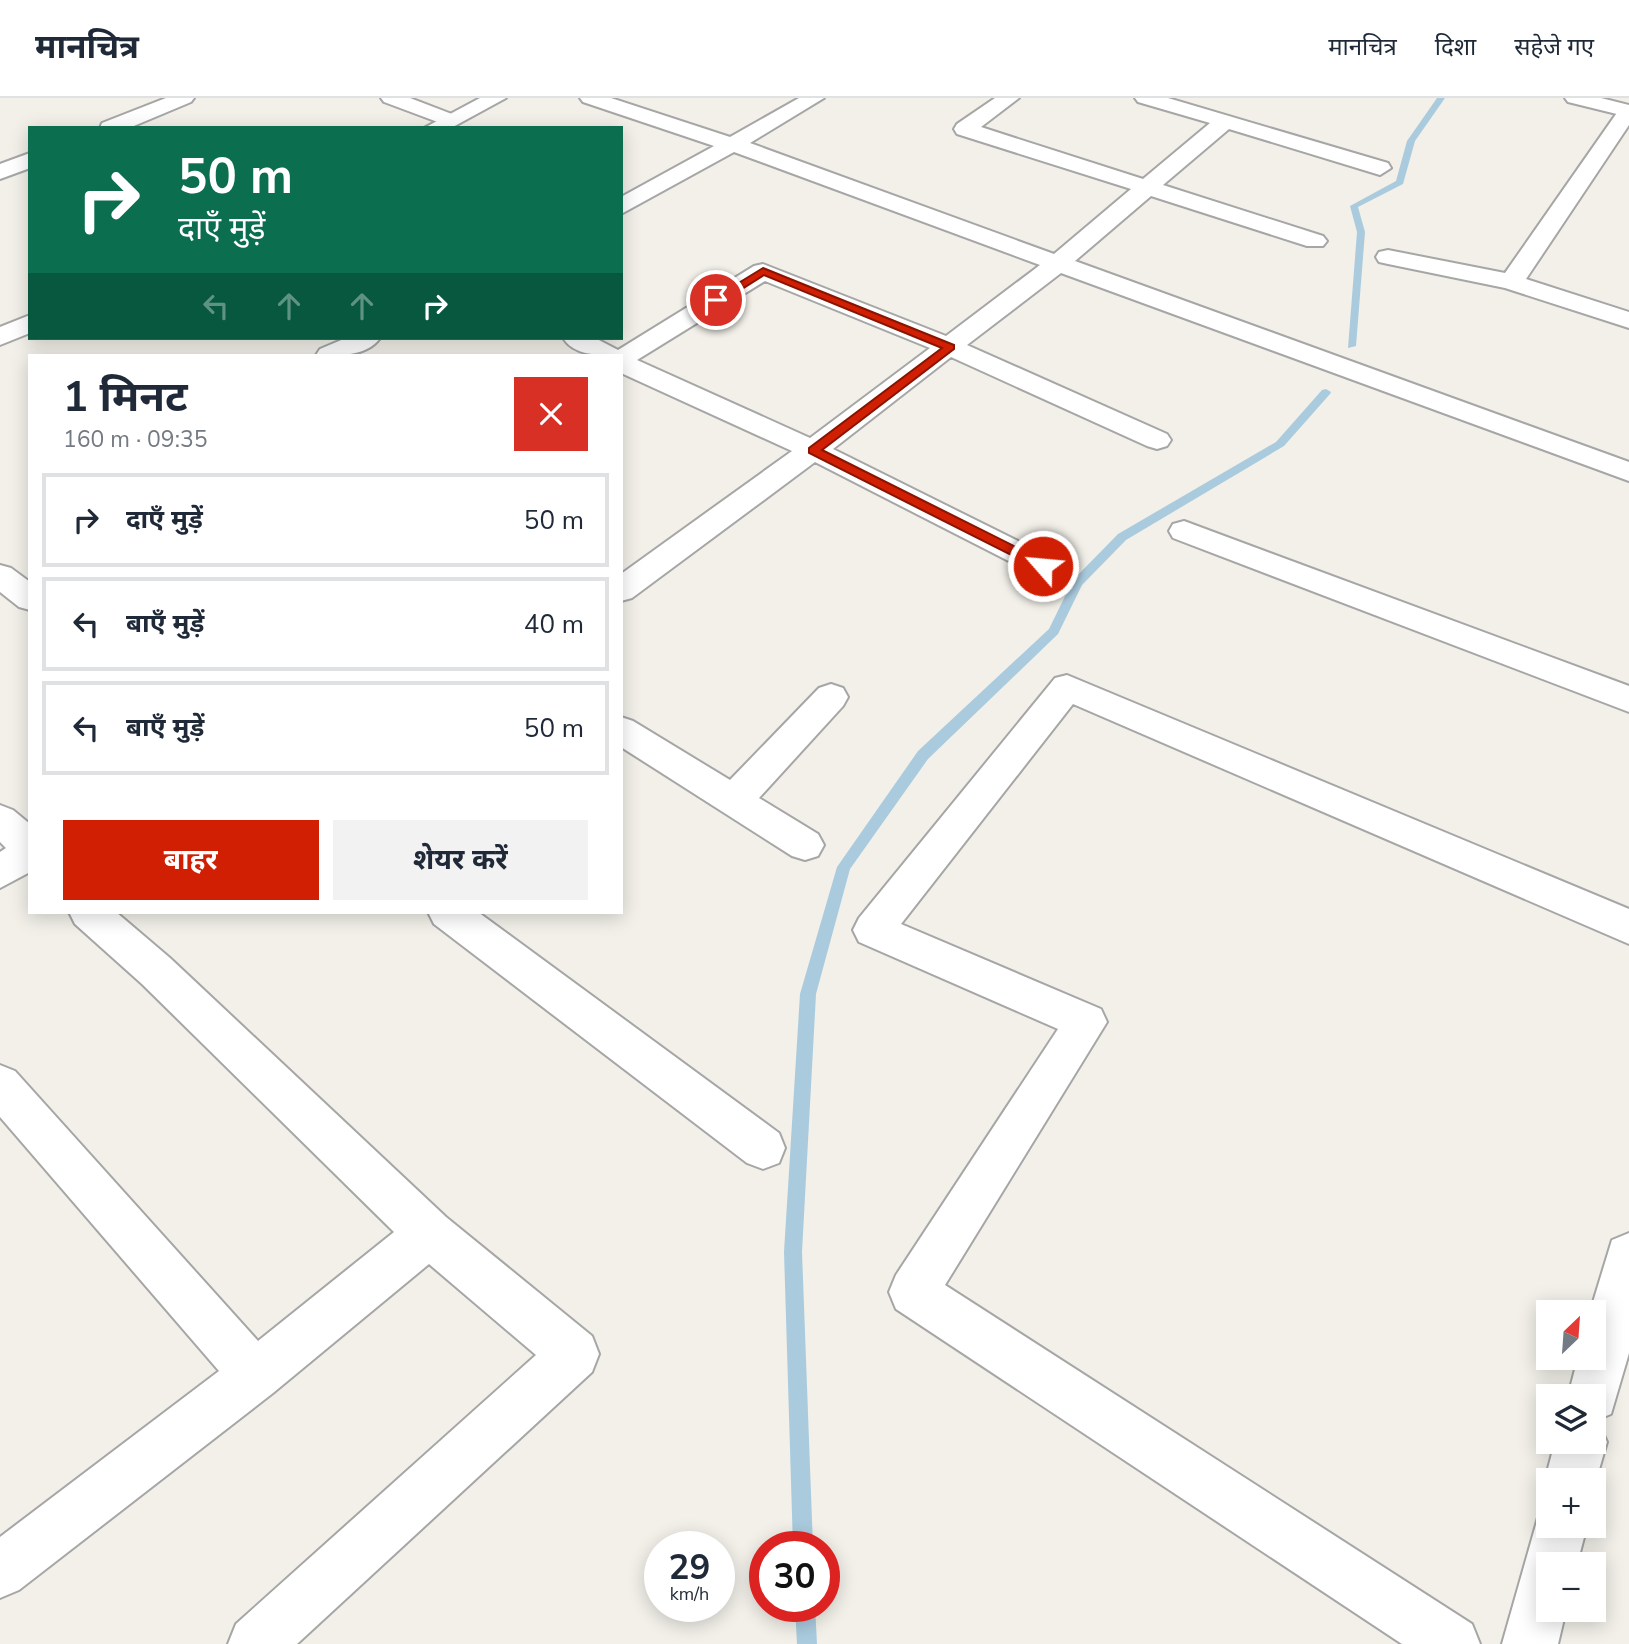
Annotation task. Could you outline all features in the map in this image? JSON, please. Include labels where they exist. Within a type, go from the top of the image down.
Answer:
[{"type":"street","points":[[115,126],[184,98]]},
{"type":"street","points":[[391,98],[442,124],[496,98]]},
{"type":"street","points":[[590,98],[734,145],[1629,472]]},
{"type":"street","points":[[623,206],[814,98]]},
{"type":"street","points":[[1009,98],[965,130],[1149,186],[1315,241]]},
{"type":"street","points":[[1145,98],[1380,167]]},
{"type":"street","points":[[1511,282],[1629,111],[1575,98]]},
{"type":"street","points":[[623,589],[950,347],[1058,263],[1225,121]]},
{"type":"street","points":[[0,172],[28,161]]},
{"type":"street","points":[[1388,257],[1511,282],[1629,320]]},
{"type":"street","points":[[623,360],[763,271],[950,347],[1157,440]]},
{"type":"street","points":[[0,337],[28,324]]},
{"type":"street","points":[[331,354],[363,340]]},
{"type":"street","points":[[580,340],[606,354]]},
{"type":"street","points":[[623,362],[813,450],[1043,566]]},
{"type":"street","points":[[1184,531],[1629,699]]},
{"type":"street","points":[[0,576],[28,597]]},
{"type":"street","points":[[1452,1644],[913,1292],[1086,1022],[873,930],[1067,687],[1629,927]]},
{"type":"street","points":[[733,800],[831,697]]},
{"type":"street","points":[[623,731],[805,845]]},
{"type":"street","points":[[0,820],[28,844]]},
{"type":"street","points":[[0,872],[28,853]]},
{"type":"street","points":[[91,914],[156,971],[429,1234],[574,1354],[256,1644]]},
{"type":"street","points":[[451,914],[763,1148]]},
{"type":"street","points":[[0,1085],[255,1374]]},
{"type":"street","points":[[0,1571],[255,1374],[429,1234]]},
{"type":"street","points":[[1608,1378],[1629,1256]]},
{"type":"street","points":[[1530,1644],[1536,1620]]},
{"type":"waterway","points":[[1351,346],[1361,232],[1354,206],[1400,182],[1411,141],[1441,98]]},
{"type":"waterway","points":[[802,1531],[793,1252],[808,994],[844,867],[923,755],[1054,631],[1077,583],[1122,537],[1280,444],[1326,392]]},
{"type":"waterway","points":[[806,1622],[807,1644]]},
{"type":"route","points":[[716,300],[763,271],[950,347],[813,450],[1043,566]]}]
